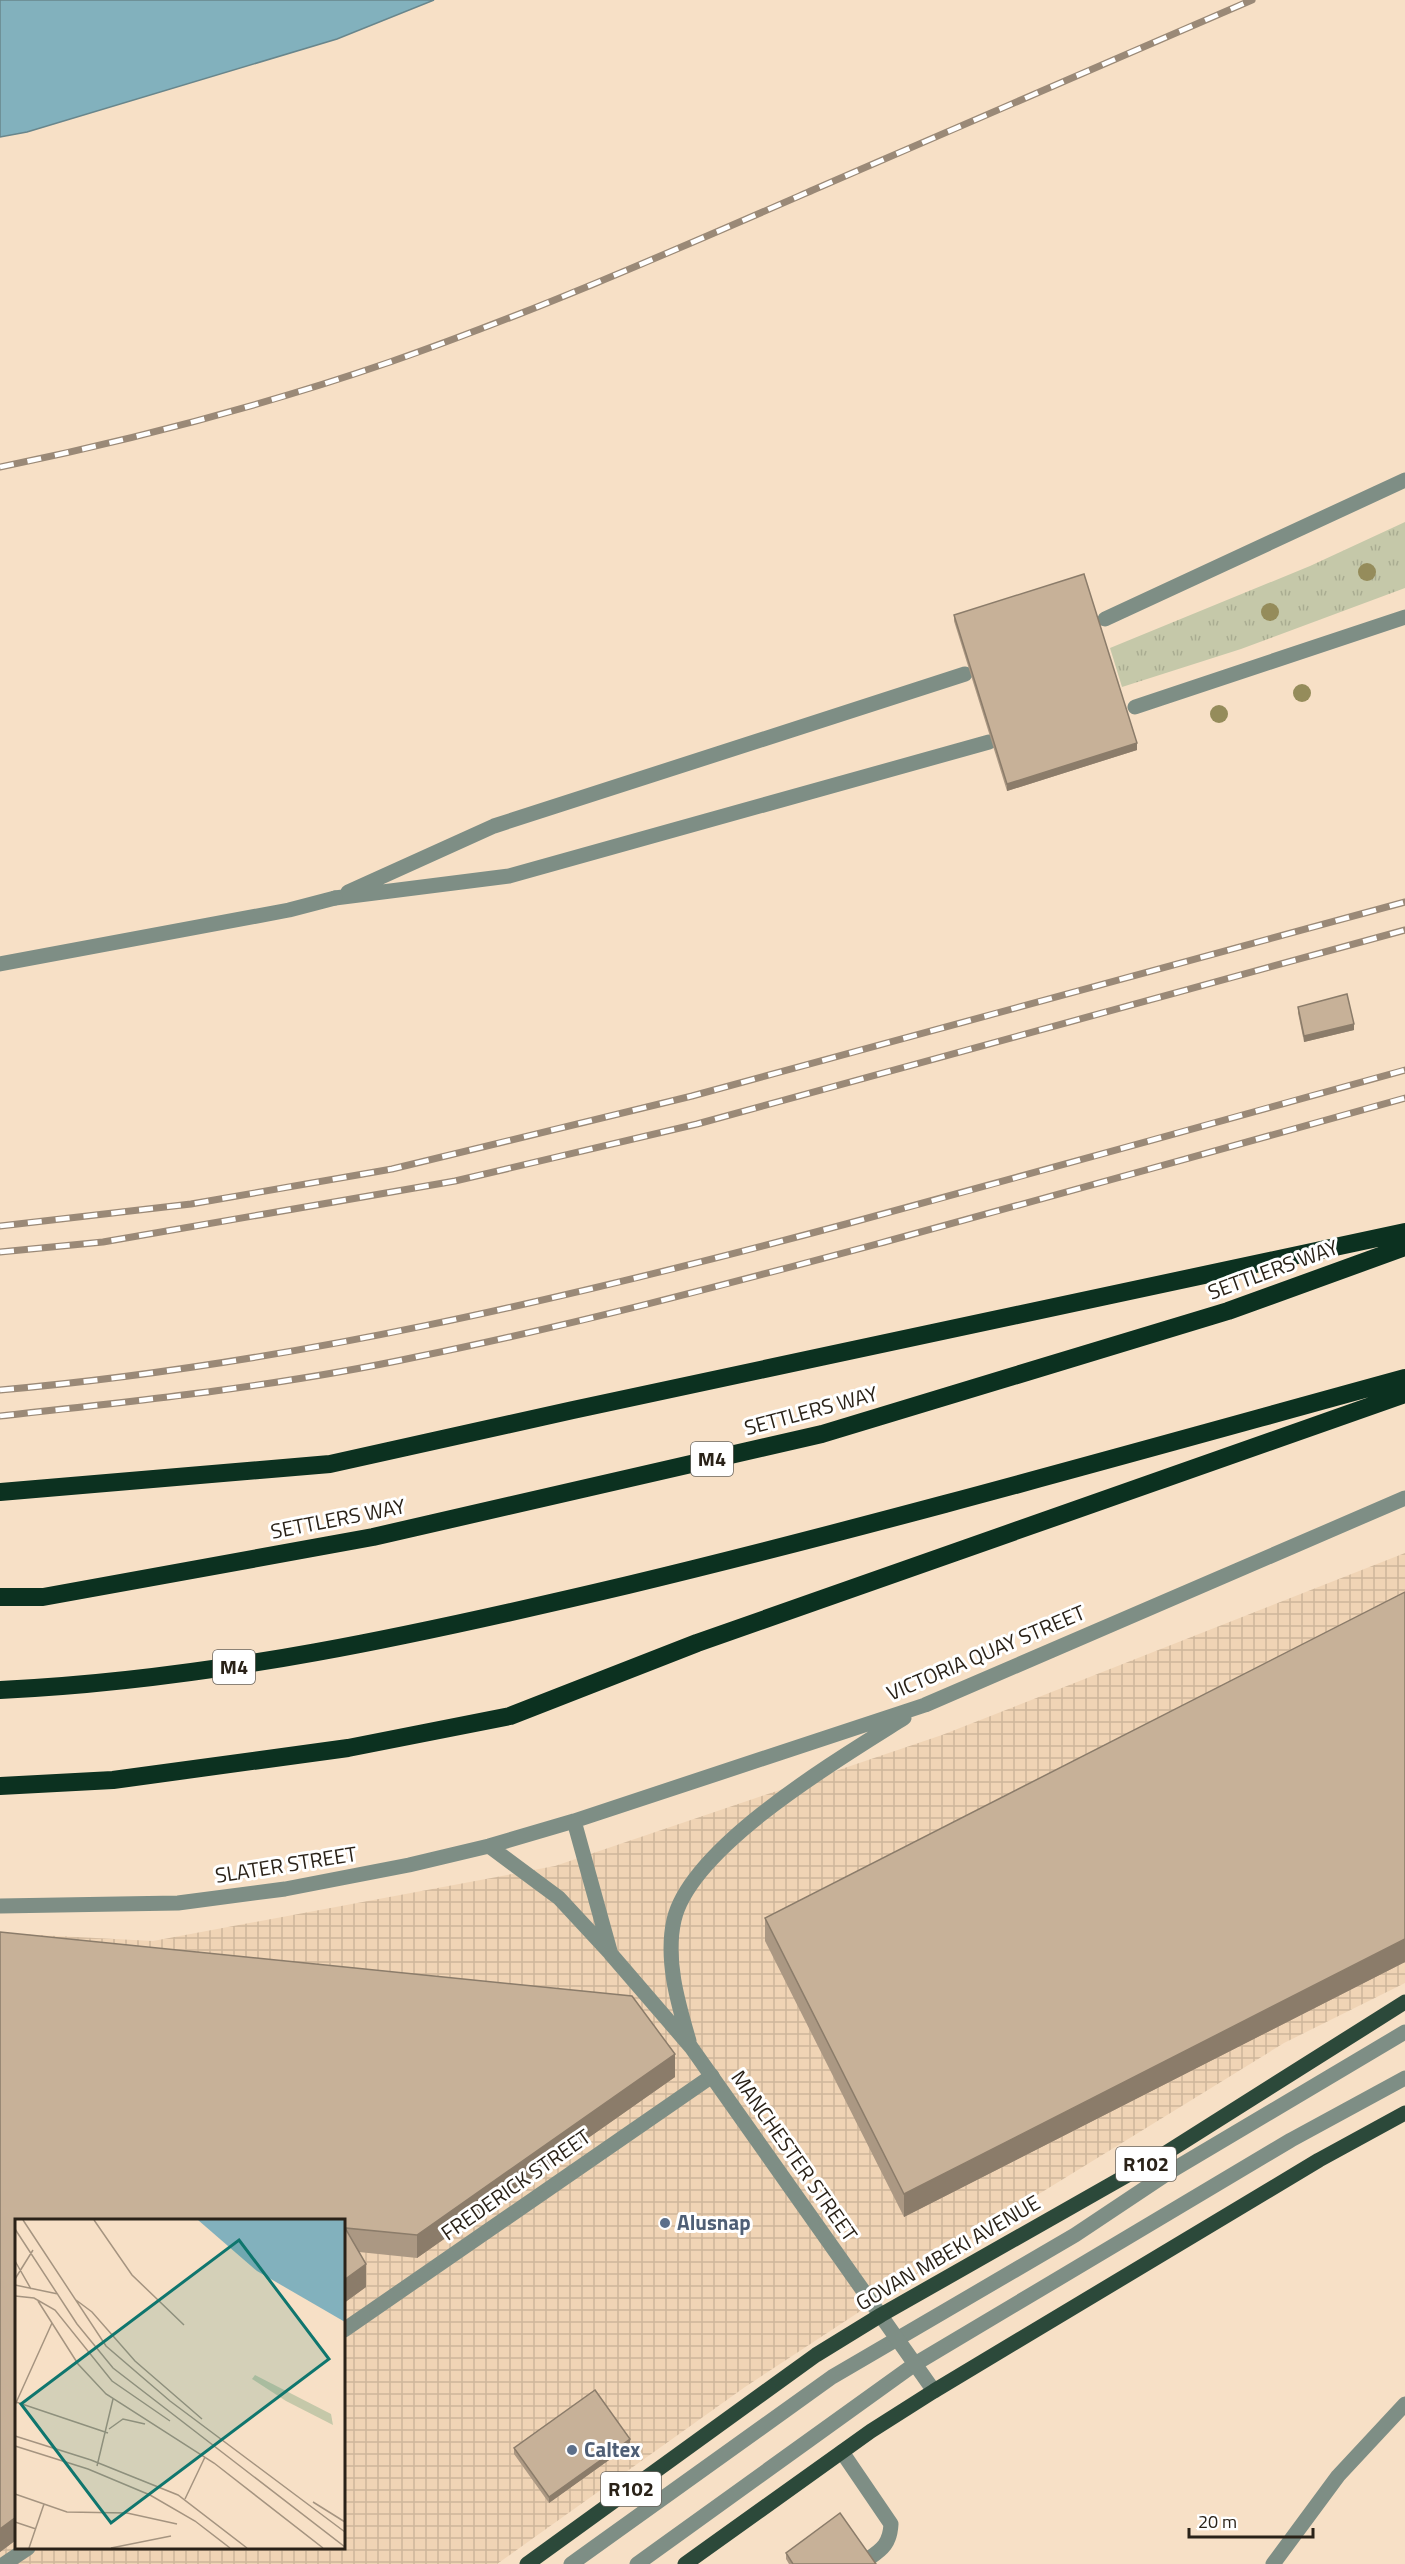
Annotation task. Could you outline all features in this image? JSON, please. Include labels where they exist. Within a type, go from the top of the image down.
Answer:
[{"type":"highway","points":[[0,1492],[330,1464],[1405,1232]]},
{"type":"highway","name":"SETTLERS WAY","points":[[0,1597],[43,1597],[373,1537],[822,1434],[1228,1311],[1405,1247]]},
{"type":"highway","name":"M4","points":[[0,1690],[67,1687],[252,1664],[465,1624],[800,1544],[1405,1378]]},
{"type":"highway","points":[[0,1786],[113,1780],[313,1753],[510,1716],[697,1643],[1405,1394]]},
{"type":"main road","name":"GOVAN MBEKI AVENUE","points":[[527,2564],[816,2355],[881,2315],[1161,2156],[1405,2002]]},
{"type":"main road","points":[[684,2564],[842,2452],[934,2391],[1300,2172],[1405,2113]]},
{"type":"street","points":[[1105,619],[1405,480]]},
{"type":"street","points":[[1135,707],[1405,617]]},
{"type":"street","points":[[334,898],[494,826],[965,674]]},
{"type":"street","points":[[0,964],[289,910],[334,898],[509,876],[989,742]]},
{"type":"street","name":"VICTORIA QUAY STREET","points":[[574,1821],[925,1705],[1405,1498]]},
{"type":"street","points":[[691,2047],[678,2004],[672,1969],[674,1920],[690,1885],[721,1850],[761,1815],[828,1766],[925,1705]]},
{"type":"street","name":"SLATER STREET","points":[[0,1906],[178,1904],[285,1888],[409,1865],[489,1846],[574,1821]]},
{"type":"street","name":"MANCHESTER STREET","points":[[574,1821],[610,1953]]},
{"type":"street","name":"MANCHESTER STREET","points":[[489,1846],[559,1898],[691,2047],[934,2391]]},
{"type":"street","points":[[572,2564],[832,2377],[1075,2235],[1170,2171],[1405,2032]]},
{"type":"street","name":"FREDERICK STREET","points":[[345,2329],[712,2076]]},
{"type":"street","points":[[638,2564],[915,2364],[1291,2140],[1405,2078]]},
{"type":"street","points":[[1274,2564],[1338,2476],[1405,2404]]},
{"type":"street","points":[[842,2452],[891,2524],[890,2538],[882,2549],[868,2559]]},
{"type":"street","points":[[4,2564],[25,2549]]},
{"type":"shaded area","points":[[1405,1553],[1405,1983],[1284,2043],[1034,2197],[745,2387],[497,2564],[0,2564],[0,1933],[153,1941],[555,1866],[942,1735]]},
{"type":"green space","points":[[1405,522],[1405,588],[1241,649],[1122,687],[1110,648],[1310,566]]},
{"type":"water","points":[[0,0],[434,0],[337,39],[27,132],[0,137]]},
{"type":"building","points":[[1084,574],[1137,743],[1007,784],[954,615]]},
{"type":"building","points":[[1347,994],[1354,1024],[1304,1036],[1298,1007]]},
{"type":"building","points":[[1405,1592],[1405,1939],[904,2194],[765,1918]]},
{"type":"building","points":[[0,1932],[632,1996],[675,2054],[417,2235],[345,2228],[345,2219],[15,2219],[15,2518],[0,2529]]},
{"type":"building","points":[[345,2228],[366,2264],[345,2279]]},
{"type":"building","name":"Caltex","points":[[595,2390],[630,2439],[549,2497],[514,2448]]},
{"type":"building","points":[[840,2513],[876,2564],[793,2564],[786,2553]]},
{"type":"railway","points":[[0,467],[148,434],[245,407],[342,378],[444,343],[656,258],[1252,0]]},
{"type":"railway","points":[[0,1226],[191,1204],[392,1169],[692,1096],[1405,902]]},
{"type":"railway","points":[[0,1252],[103,1242],[455,1181],[697,1124],[1405,930]]},
{"type":"railway","points":[[0,1390],[107,1379],[214,1364],[320,1346],[532,1302],[637,1278],[846,1224],[1405,1070]]},
{"type":"railway","points":[[0,1416],[157,1398],[313,1376],[416,1357],[535,1331],[712,1288],[888,1241],[1405,1098]]},
{"type":"place","name":"Alusnap","points":[[665,2223]]},
{"type":"place","name":"Caltex","points":[[572,2450]]}]
